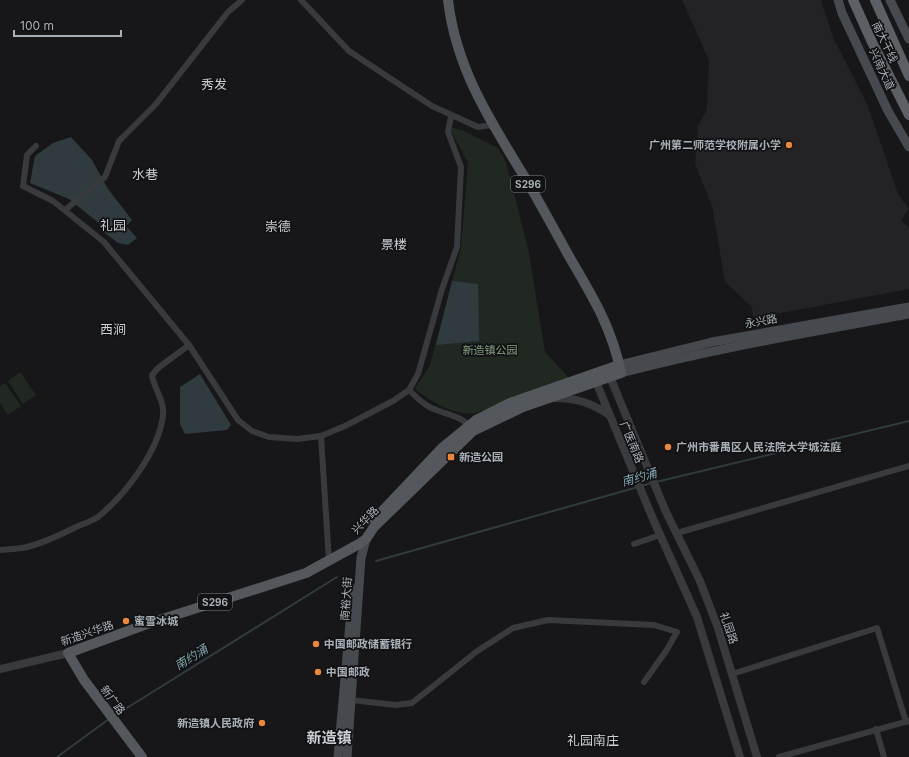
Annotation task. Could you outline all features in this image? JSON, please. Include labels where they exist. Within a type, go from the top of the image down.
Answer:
[{"type":"highway","name":"南大干线","points":[[853,0],[871,40],[909,115]]},
{"type":"highway","name":"南大干线","points":[[875,0],[909,76]]},
{"type":"main road","name":"S296","points":[[448,0],[452,27],[461,59],[492,125],[528,183],[596,303],[616,348],[620,369]]},
{"type":"main road","name":"兴南大道","points":[[838,0],[842,13],[888,111],[909,147]]},
{"type":"main road","points":[[890,0],[909,39]]},
{"type":"main road","name":"永兴路","points":[[620,369],[712,342],[909,307]]},
{"type":"main road","name":"永兴路","points":[[620,369],[909,314]]},
{"type":"main road","name":"兴华路","points":[[362,541],[471,428],[510,403],[620,369]]},
{"type":"main road","name":"兴华路","points":[[471,428],[548,398],[594,378]]},
{"type":"main road","name":"新造兴华路","points":[[68,653],[147,624],[306,573],[362,541]]},
{"type":"main road","name":"南裕大街","points":[[347,757],[362,541]]},
{"type":"main road","name":"南裕大街","points":[[338,757],[362,541]]},
{"type":"main road","name":"新广路","points":[[68,653],[76,668],[102,706],[142,757]]},
{"type":"street","points":[[65,210],[106,177],[119,141],[156,104],[228,12],[242,0]]},
{"type":"street","points":[[302,0],[349,51],[432,106],[451,116],[478,127],[492,125]]},
{"type":"street","points":[[36,146],[27,155],[24,186],[53,201],[104,242],[189,345],[238,420],[252,431],[269,438],[297,438],[321,436],[374,412],[408,390],[418,374],[442,289],[457,247],[461,167],[448,132],[451,116]]},
{"type":"street","points":[[0,550],[27,547],[97,518],[124,492],[140,471],[154,444],[163,415],[161,399],[153,382],[152,375],[158,368],[189,345]]},
{"type":"street","name":"广医南路","points":[[608,373],[666,512]]},
{"type":"street","name":"广医南路","points":[[594,378],[660,535]]},
{"type":"street","points":[[408,390],[425,404],[443,414],[461,418],[471,428]]},
{"type":"street","points":[[548,398],[573,398],[592,404],[608,414]]},
{"type":"street","points":[[321,436],[329,561]]},
{"type":"street","points":[[677,533],[909,466]]},
{"type":"street","name":"礼园路","points":[[666,512],[700,581],[718,628],[757,757]]},
{"type":"street","points":[[634,544],[660,535],[697,617],[740,757]]},
{"type":"street","points":[[351,700],[396,705],[412,703],[476,652],[513,628],[548,620],[654,625],[677,632],[666,651],[644,682]]},
{"type":"street","points":[[732,674],[877,628],[908,721],[779,757]]},
{"type":"street","name":"新造兴华路","points":[[0,670],[68,653]]},
{"type":"street","points":[[876,729],[884,757]]},
{"type":"shaded area","name":"广州第二师范学校附属小学","points":[[682,0],[821,0],[833,37],[868,106],[898,194],[909,209],[901,220],[909,228],[909,289],[754,318],[751,306],[725,282],[712,206],[695,164],[698,126],[707,109],[709,60]]},
{"type":"shaded area","points":[[71,137],[92,160],[108,189],[132,220],[126,226],[137,238],[128,245],[118,243],[105,233],[100,224],[69,199],[30,183],[35,156],[53,143]]},
{"type":"shaded area","points":[[452,281],[478,284],[479,341],[436,345]]},
{"type":"shaded area","points":[[200,374],[231,425],[227,430],[185,434],[180,424],[180,387]]},
{"type":"green space","name":"新造镇公园","points":[[449,127],[462,130],[498,148],[506,162],[528,248],[545,352],[569,378],[476,413],[459,412],[443,407],[428,399],[415,389],[430,365],[461,248],[468,163]]},
{"type":"green space","points":[[20,372],[36,395],[23,404],[8,381]]},
{"type":"green space","points":[[5,383],[21,406],[8,415],[0,403],[0,386]]},
{"type":"waterway","name":"南约涌","points":[[656,482],[909,421]]},
{"type":"waterway","name":"南约涌","points":[[642,486],[651,483]]},
{"type":"waterway","name":"南约涌","points":[[376,561],[638,487]]},
{"type":"waterway","name":"南约涌","points":[[114,716],[337,577]]},
{"type":"waterway","name":"南约涌","points":[[57,757],[109,719]]},
{"type":"place","name":"广州第二师范学校附属小学","points":[[789,145]]},
{"type":"place","name":"广州市番禺区人民法院大学城法庭","points":[[668,447]]},
{"type":"place","name":"新造公园","points":[[451,457]]},
{"type":"place","name":"蜜雪冰城","points":[[126,621]]},
{"type":"place","name":"中国邮政储蓄银行","points":[[316,644]]},
{"type":"place","name":"中国邮政","points":[[318,672]]},
{"type":"place","name":"新造镇人民政府","points":[[262,723]]},
{"type":"district","name":"秀发","points":[[214,84]]},
{"type":"district","name":"水巷","points":[[145,174]]},
{"type":"district","name":"礼园","points":[[113,225]]},
{"type":"district","name":"崇德","points":[[278,226]]},
{"type":"district","name":"景楼","points":[[394,244]]},
{"type":"district","name":"西涧","points":[[113,329]]},
{"type":"district","name":"新造镇","points":[[329,737]]},
{"type":"district","name":"礼园南庄","points":[[593,740]]}]
